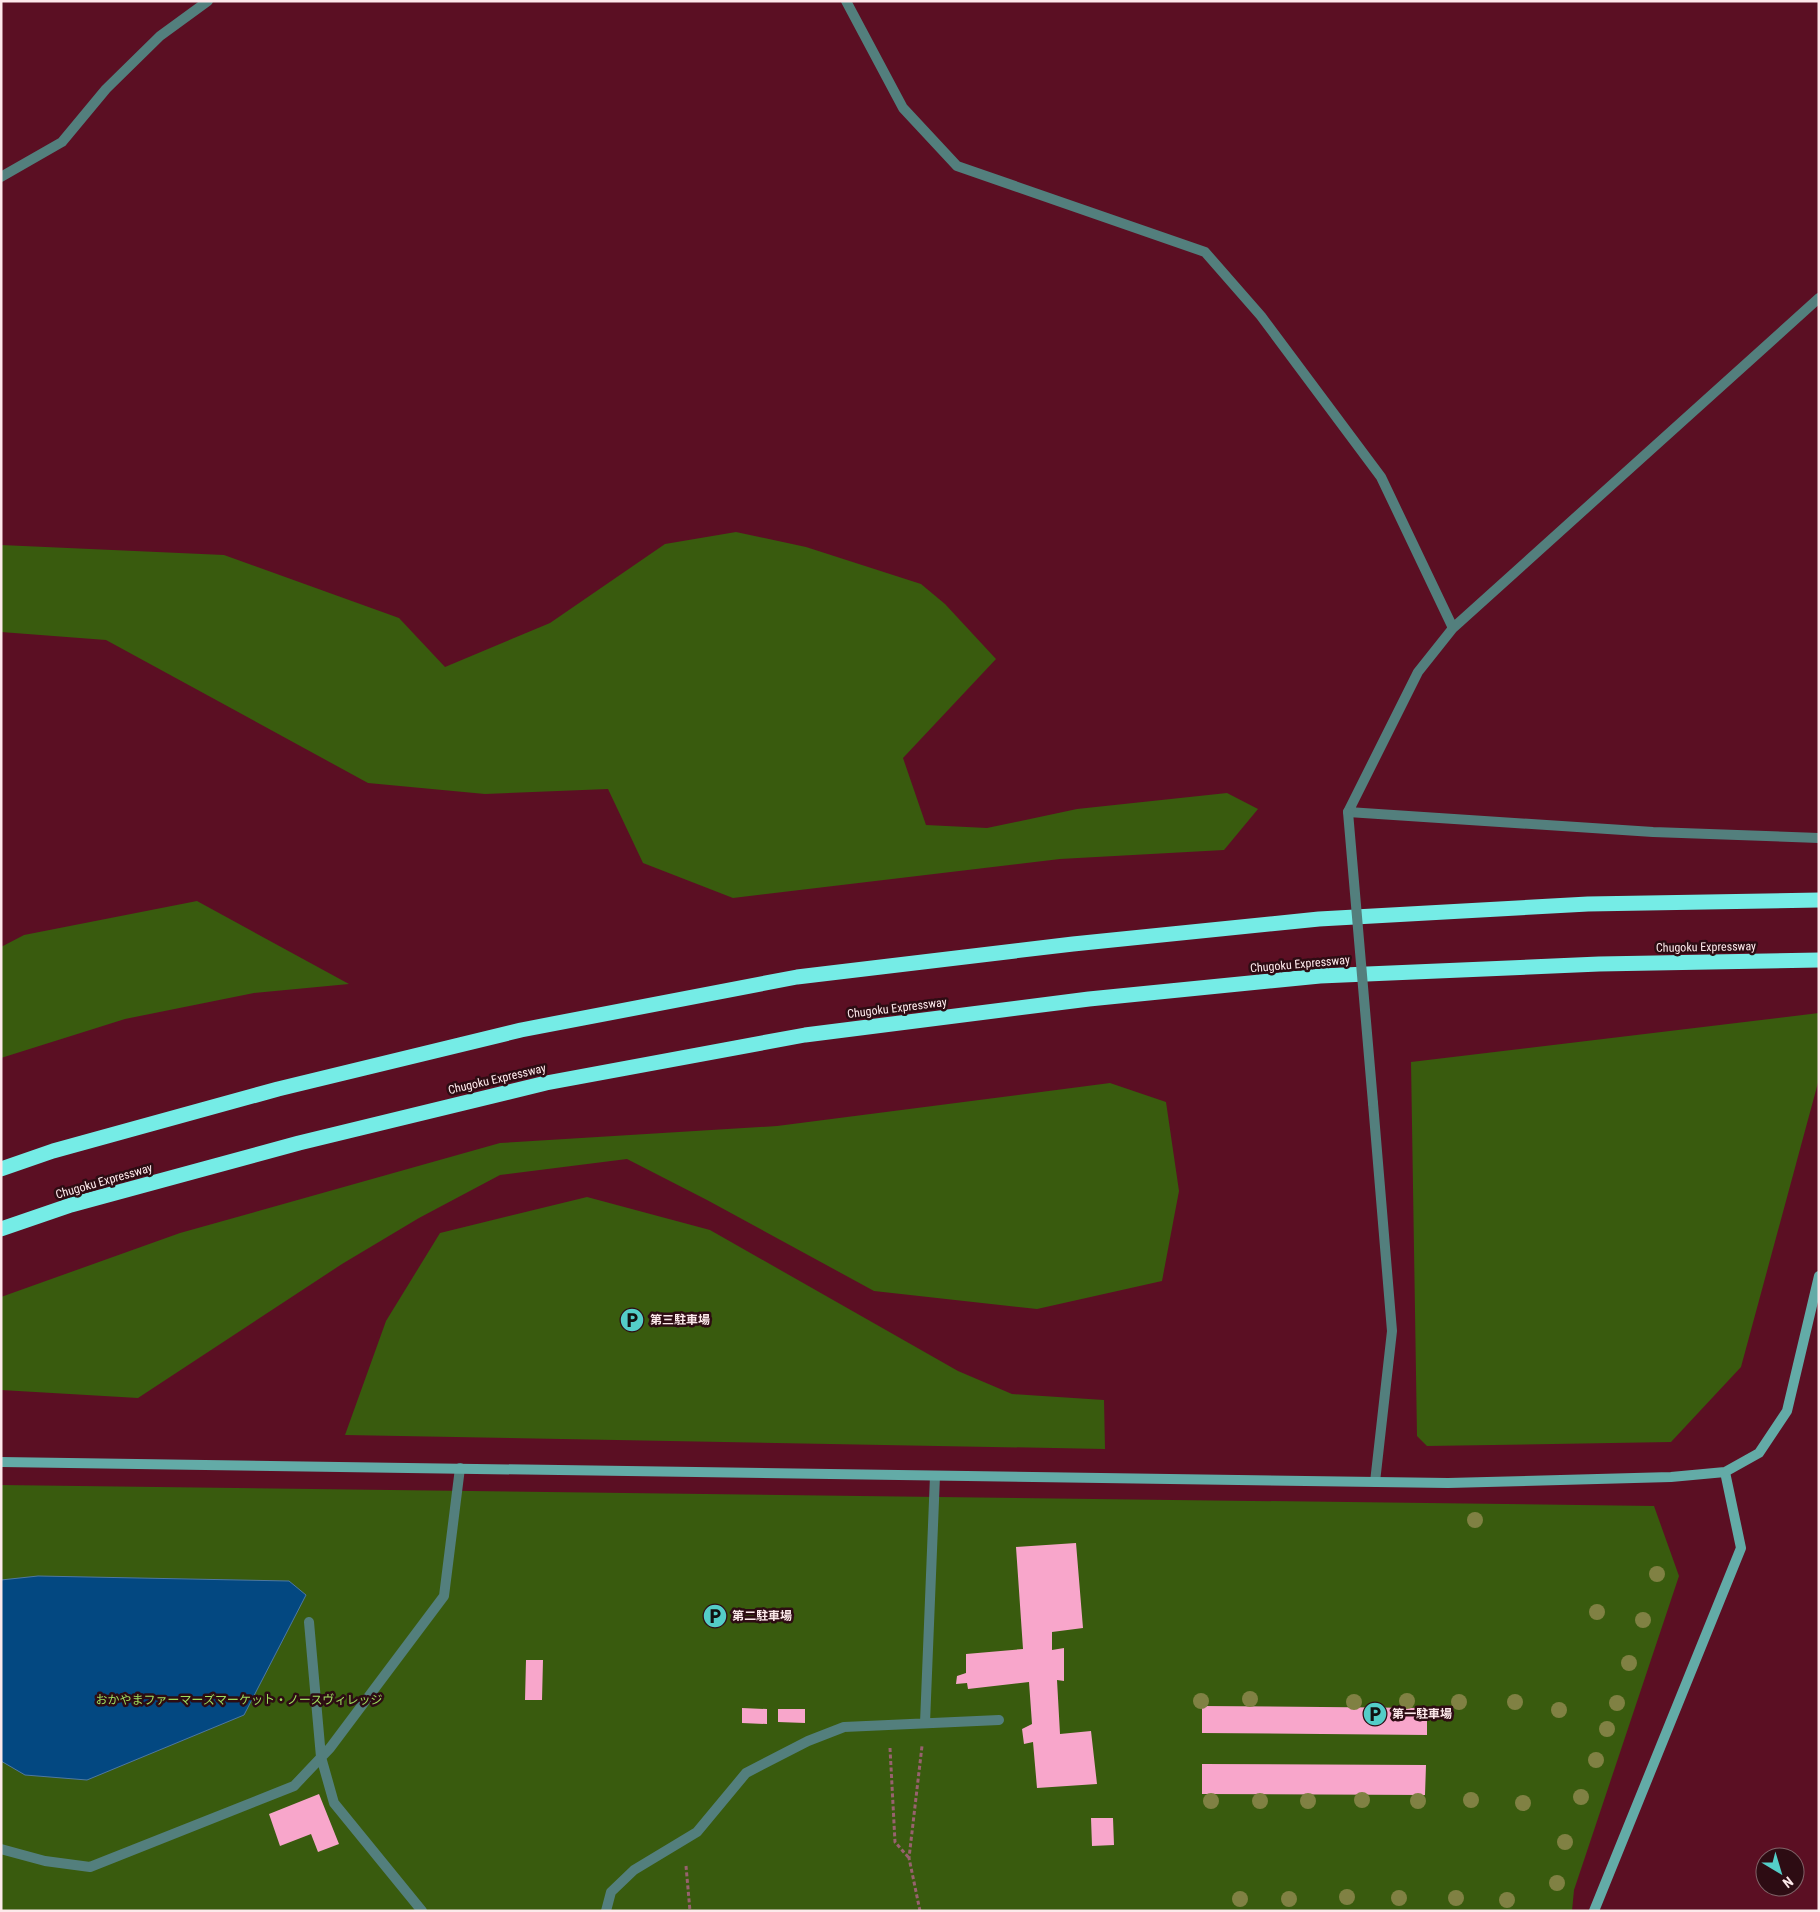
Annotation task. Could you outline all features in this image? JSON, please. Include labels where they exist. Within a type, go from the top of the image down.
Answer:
[{"type":"highway","points":[[1,1169],[53,1151],[278,1089],[521,1030],[798,978],[1073,944],[1319,919],[1588,904],[1819,900]]},
{"type":"highway","name":"Chugoku Expressway","points":[[1,1229],[71,1205],[299,1142],[546,1082],[805,1035],[1089,999],[1320,976],[1599,964],[1819,960]]},
{"type":"highway","points":[[1,1237],[71,1205]]},
{"type":"street","points":[[1,177],[62,142],[106,89],[160,36],[208,1]]},
{"type":"street","points":[[846,1],[903,108],[957,166],[1205,252],[1261,316],[1381,477],[1453,628]]},
{"type":"street","points":[[1375,1482],[1392,1331],[1348,812],[1418,672],[1453,628],[1819,298]]},
{"type":"street","points":[[1348,812],[1653,832],[1819,838]]},
{"type":"street","points":[[1,1462],[1448,1483],[1671,1477],[1725,1472],[1759,1453],[1786,1411],[1819,1276]]},
{"type":"street","points":[[1,1849],[45,1861],[90,1867],[294,1786],[322,1757],[444,1596],[460,1468]]},
{"type":"street","points":[[1594,1911],[1741,1548],[1725,1472]]},
{"type":"street","points":[[925,1723],[935,1476]]},
{"type":"street","points":[[309,1622],[322,1757],[334,1803],[422,1911]]},
{"type":"street","points":[[606,1911],[611,1892],[634,1870],[698,1832],[746,1773],[808,1741],[844,1727],[999,1720]]},
{"type":"path","points":[[920,1911],[909,1858],[925,1723]]},
{"type":"path","points":[[889,1725],[895,1842],[909,1858]]},
{"type":"path","points":[[683,1840],[690,1911]]},
{"type":"green space","points":[[736,532],[806,547],[921,584],[945,604],[996,659],[903,758],[926,825],[987,828],[1077,809],[1227,793],[1258,809],[1224,850],[1060,859],[733,898],[643,863],[608,789],[485,794],[368,783],[106,640],[1,632],[1,545],[224,555],[399,618],[445,667],[550,623],[665,544]]},
{"type":"green space","points":[[197,901],[349,984],[254,993],[125,1019],[1,1058],[1,947],[24,935]]},
{"type":"green space","points":[[1819,1013],[1819,1079],[1741,1367],[1671,1442],[1427,1446],[1417,1436],[1411,1062]]},
{"type":"green space","points":[[1110,1083],[1166,1102],[1179,1191],[1162,1281],[1037,1309],[874,1291],[707,1200],[627,1159],[500,1175],[419,1218],[342,1264],[138,1398],[1,1390],[1,1297],[180,1233],[500,1143],[777,1126]]},
{"type":"green space","name":"第三駐車場","points":[[587,1197],[710,1230],[958,1371],[1012,1394],[1104,1400],[1105,1449],[345,1435],[386,1321],[440,1233]]},
{"type":"green space","name":"おかやまファーマーズマーケット・ノースヴィレッジ","points":[[1,1485],[1654,1506],[1679,1576],[1574,1890],[1572,1911],[1,1911]]},
{"type":"water","points":[[38,1576],[289,1581],[306,1595],[244,1715],[87,1780],[25,1775],[1,1761],[1,1580]]},
{"type":"building","points":[[1076,1543],[1083,1628],[1052,1632],[1052,1650],[1064,1648],[1064,1681],[1057,1680],[1060,1734],[1091,1731],[1097,1784],[1037,1788],[1033,1742],[1024,1744],[1022,1729],[1032,1724],[1029,1682],[968,1689],[967,1683],[956,1684],[957,1676],[966,1673],[966,1654],[1023,1649],[1016,1547]]},
{"type":"building","points":[[526,1660],[543,1660],[542,1700],[525,1700]]},
{"type":"building","points":[[1202,1706],[1427,1708],[1427,1735],[1202,1733]]},
{"type":"building","points":[[742,1708],[767,1709],[767,1724],[742,1723]]},
{"type":"building","points":[[778,1709],[805,1709],[805,1723],[778,1722]]},
{"type":"building","points":[[1202,1764],[1426,1765],[1425,1795],[1202,1794]]},
{"type":"building","points":[[319,1794],[339,1844],[318,1852],[311,1834],[280,1846],[269,1814]]},
{"type":"building","points":[[1091,1818],[1113,1818],[1114,1845],[1092,1846]]},
{"type":"place","name":"第三駐車場","points":[[632,1320]]},
{"type":"place","name":"第二駐車場","points":[[715,1616]]},
{"type":"place","name":"第一駐車場","points":[[1375,1714]]}]
